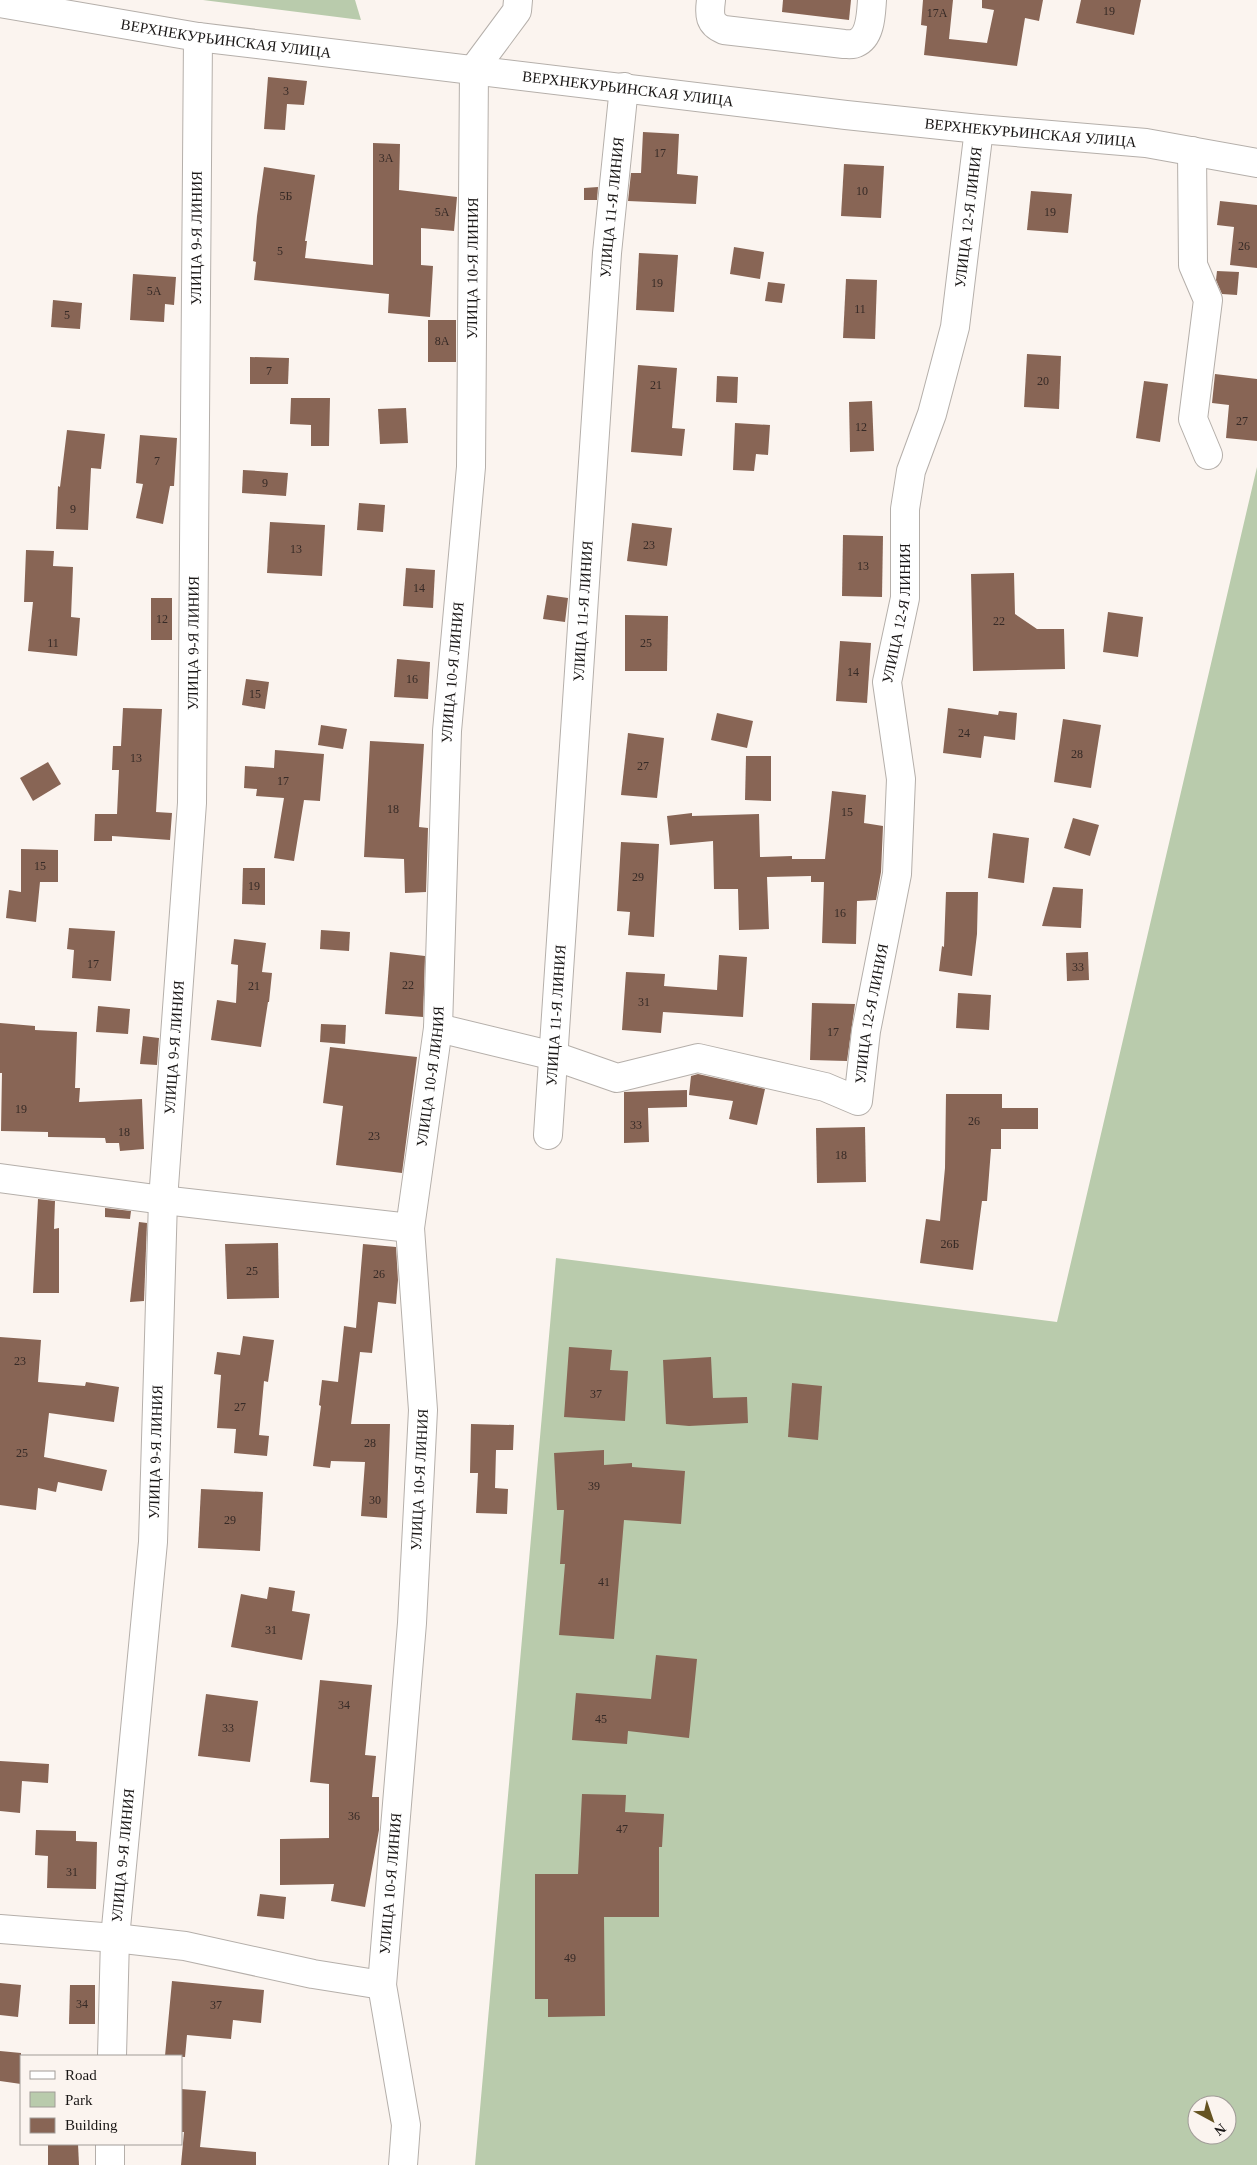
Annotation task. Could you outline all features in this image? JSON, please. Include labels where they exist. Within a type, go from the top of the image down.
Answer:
[{"type":"street","points":[[474,68],[517,11],[518,0]]},
{"type":"street","points":[[711,0],[711,21],[716,27],[724,30],[856,44],[864,37],[869,26],[872,0]]},
{"type":"street","name":"ВЕРХНЕКУРЬИНСКАЯ УЛИЦА","points":[[0,3],[198,37],[474,68],[979,129],[1146,143],[1257,163]]},
{"type":"street","name":"УЛИЦА 9-Я ЛИНИЯ","points":[[112,2055],[115,1938],[153,1542],[163,1200],[192,803],[198,37]]},
{"type":"street","name":"УЛИЦА 10-Я ЛИНИЯ","points":[[403,2165],[406,2125],[382,1984],[412,1623],[423,1410],[410,1228],[438,1028],[447,731],[471,467],[474,68]]},
{"type":"street","name":"УЛИЦА 11-Я ЛИНИЯ","points":[[548,1135],[607,253],[624,87]]},
{"type":"street","name":"УЛИЦА 12-Я ЛИНИЯ","points":[[554,1056],[618,1078],[698,1058],[825,1087],[858,1102],[866,1031],[897,874],[901,779],[887,682],[905,598],[905,509],[910,471],[932,414],[955,327],[979,129]]},
{"type":"street","points":[[1192,151],[1193,265],[1208,300],[1193,419],[1208,455]]},
{"type":"street","points":[[438,1028],[554,1056]]},
{"type":"street","points":[[0,1178],[163,1200],[410,1228]]},
{"type":"street","points":[[0,1929],[115,1938],[185,1946],[313,1974],[382,1984]]},
{"type":"street","points":[[110,2145],[110,2165]]},
{"type":"green space","points":[[203,0],[355,0],[361,20]]},
{"type":"green space","points":[[1257,467],[1257,2165],[475,2165],[556,1258],[1057,1322]]},
{"type":"building","points":[[783,0],[851,0],[849,20],[782,12]]},
{"type":"building","points":[[923,0],[953,0],[949,39],[987,43],[994,10],[982,8],[982,0],[1043,0],[1039,21],[1025,18],[1017,66],[924,55],[927,26],[921,25]]},
{"type":"building","points":[[1081,0],[1141,0],[1134,35],[1076,23]]},
{"type":"building","points":[[268,77],[307,81],[304,105],[287,104],[285,130],[264,129]]},
{"type":"building","points":[[643,132],[679,134],[677,174],[698,176],[696,204],[628,201],[631,173],[641,173]]},
{"type":"building","points":[[373,143],[400,144],[399,190],[457,197],[454,231],[421,228],[421,265],[433,266],[430,317],[388,313],[389,294],[254,280],[256,262],[253,261],[264,167],[315,175],[305,241],[307,241],[305,258],[373,265]]},
{"type":"building","points":[[844,164],[884,166],[881,218],[841,216]]},
{"type":"building","points":[[598,187],[597,200],[584,200],[584,188]]},
{"type":"building","points":[[1031,191],[1072,194],[1068,233],[1027,230]]},
{"type":"building","points":[[1220,201],[1257,205],[1257,268],[1230,265],[1234,227],[1217,225]]},
{"type":"building","points":[[734,247],[764,252],[760,279],[730,274]]},
{"type":"building","points":[[639,253],[678,255],[674,312],[636,310]]},
{"type":"building","points":[[1217,271],[1239,272],[1237,295],[1222,294],[1216,280]]},
{"type":"building","points":[[133,274],[176,277],[174,305],[165,304],[164,322],[130,320]]},
{"type":"building","points":[[846,279],[877,280],[875,339],[843,338]]},
{"type":"building","points":[[768,282],[785,284],[782,303],[765,301]]},
{"type":"building","points":[[53,300],[82,303],[80,329],[51,327]]},
{"type":"building","points":[[428,320],[456,320],[456,362],[428,362]]},
{"type":"building","points":[[1027,354],[1061,356],[1059,409],[1024,407]]},
{"type":"building","points":[[250,357],[289,358],[288,384],[250,384]]},
{"type":"building","points":[[638,365],[677,368],[672,428],[685,429],[682,456],[631,452]]},
{"type":"building","points":[[1215,374],[1257,379],[1257,441],[1226,438],[1229,405],[1212,403]]},
{"type":"building","points":[[717,376],[738,377],[737,403],[716,402]]},
{"type":"building","points":[[1144,381],[1168,384],[1160,442],[1136,438]]},
{"type":"building","points":[[291,398],[330,398],[329,446],[311,446],[311,425],[290,424]]},
{"type":"building","points":[[872,401],[874,451],[850,452],[849,402]]},
{"type":"building","points":[[406,408],[408,443],[380,444],[378,409]]},
{"type":"building","points":[[735,423],[770,425],[768,455],[756,454],[754,471],[733,470]]},
{"type":"building","points":[[67,430],[105,434],[101,469],[91,468],[88,530],[56,529],[58,486],[60,487]]},
{"type":"building","points":[[140,435],[177,438],[174,486],[170,486],[163,524],[136,518],[143,484],[136,483]]},
{"type":"building","points":[[243,470],[288,473],[286,496],[242,493]]},
{"type":"building","points":[[359,503],[385,505],[383,532],[357,530]]},
{"type":"building","points":[[270,522],[325,525],[322,576],[267,573]]},
{"type":"building","points":[[632,523],[672,528],[667,566],[627,561]]},
{"type":"building","points":[[843,535],[883,536],[882,597],[842,596]]},
{"type":"building","points":[[26,550],[54,551],[53,566],[73,567],[71,617],[80,618],[77,656],[28,651],[33,602],[24,602]]},
{"type":"building","points":[[406,568],[435,570],[433,608],[403,606]]},
{"type":"building","points":[[1014,573],[1015,614],[1037,629],[1064,629],[1065,669],[973,671],[971,574]]},
{"type":"building","points":[[547,595],[568,598],[565,622],[543,619]]},
{"type":"building","points":[[151,598],[172,598],[172,640],[151,640]]},
{"type":"building","points":[[1108,612],[1143,617],[1138,657],[1103,652]]},
{"type":"building","points":[[625,615],[668,616],[667,671],[625,671]]},
{"type":"building","points":[[840,641],[871,643],[867,703],[836,701]]},
{"type":"building","points":[[397,659],[430,662],[428,699],[394,697]]},
{"type":"building","points":[[246,679],[269,682],[265,709],[242,705]]},
{"type":"building","points":[[123,708],[162,709],[156,812],[172,813],[170,840],[112,836],[112,841],[94,841],[95,814],[117,814],[119,770],[112,770],[113,746],[121,746]]},
{"type":"building","points":[[948,708],[998,715],[999,711],[1017,713],[1015,740],[984,736],[981,758],[943,753]]},
{"type":"building","points":[[717,713],[753,721],[747,748],[711,740]]},
{"type":"building","points":[[1063,719],[1101,725],[1091,788],[1054,782]]},
{"type":"building","points":[[321,725],[347,729],[343,749],[318,745]]},
{"type":"building","points":[[628,733],[664,738],[657,798],[621,795]]},
{"type":"building","points":[[370,741],[424,744],[419,827],[428,828],[426,892],[405,893],[404,859],[364,857]]},
{"type":"building","points":[[275,750],[324,754],[320,801],[304,800],[294,861],[274,858],[284,798],[256,796],[257,789],[244,788],[245,766],[274,768]]},
{"type":"building","points":[[746,756],[771,756],[771,801],[745,800]]},
{"type":"building","points":[[48,762],[61,784],[33,801],[20,778]]},
{"type":"building","points":[[832,791],[866,795],[864,823],[883,826],[881,872],[876,900],[857,901],[856,944],[822,943],[824,882],[811,882],[811,876],[767,877],[769,929],[739,930],[738,889],[714,889],[713,841],[670,845],[667,816],[692,813],[692,816],[759,814],[760,857],[792,856],[792,859],[825,859]]},
{"type":"building","points":[[1073,818],[1099,825],[1090,856],[1064,848]]},
{"type":"building","points":[[993,833],[1029,838],[1024,883],[988,878]]},
{"type":"building","points":[[621,842],[659,844],[654,937],[628,935],[630,912],[617,911]]},
{"type":"building","points":[[21,849],[58,850],[58,882],[40,882],[36,922],[6,918],[9,890],[21,892]]},
{"type":"building","points":[[243,868],[265,868],[265,905],[242,904]]},
{"type":"building","points":[[1053,887],[1083,889],[1081,928],[1042,926]]},
{"type":"building","points":[[946,892],[978,892],[977,934],[972,976],[939,971],[942,946],[944,947]]},
{"type":"building","points":[[69,928],[115,931],[111,981],[72,978],[74,950],[67,949]]},
{"type":"building","points":[[321,930],[350,932],[349,951],[320,949]]},
{"type":"building","points":[[234,939],[266,943],[262,972],[272,973],[261,1047],[211,1040],[217,1000],[236,1003],[238,965],[231,964]]},
{"type":"building","points":[[390,952],[425,956],[423,1017],[385,1014]]},
{"type":"building","points":[[1088,952],[1089,980],[1067,981],[1066,953]]},
{"type":"building","points":[[719,955],[747,957],[743,1017],[663,1012],[661,1033],[622,1030],[626,972],[665,974],[664,986],[717,990]]},
{"type":"building","points":[[958,993],[991,995],[989,1030],[956,1028]]},
{"type":"building","points":[[812,1003],[855,1004],[847,1061],[810,1060]]},
{"type":"building","points":[[98,1006],[130,1009],[128,1034],[96,1032]]},
{"type":"building","points":[[0,1023],[35,1026],[35,1030],[77,1032],[75,1088],[80,1088],[79,1102],[142,1099],[144,1149],[120,1151],[119,1143],[106,1143],[105,1138],[48,1137],[48,1132],[1,1131],[2,1073],[0,1073]]},
{"type":"building","points":[[321,1024],[346,1025],[345,1044],[320,1042]]},
{"type":"building","points":[[143,1036],[159,1038],[157,1065],[140,1064]]},
{"type":"building","points":[[330,1047],[417,1057],[402,1173],[336,1165],[343,1106],[323,1103]]},
{"type":"building","points":[[698,1074],[765,1089],[757,1125],[729,1119],[733,1101],[689,1095],[691,1076]]},
{"type":"building","points":[[687,1090],[687,1107],[648,1108],[649,1142],[624,1143],[624,1092]]},
{"type":"building","points":[[946,1094],[1002,1094],[1002,1108],[1038,1108],[1038,1129],[1001,1129],[1001,1149],[991,1149],[987,1201],[982,1201],[973,1270],[920,1263],[926,1219],[940,1221],[945,1168]]},
{"type":"building","points":[[865,1127],[866,1182],[817,1183],[816,1128]]},
{"type":"building","points":[[38,1199],[55,1201],[54,1229],[59,1228],[59,1293],[33,1293]]},
{"type":"building","points":[[105,1208],[131,1211],[130,1219],[105,1217]]},
{"type":"building","points":[[139,1222],[147,1223],[144,1301],[130,1302]]},
{"type":"building","points":[[278,1243],[279,1298],[227,1299],[225,1244]]},
{"type":"building","points":[[363,1244],[396,1247],[398,1280],[396,1304],[378,1302],[372,1353],[360,1352],[351,1424],[390,1424],[387,1518],[361,1516],[365,1462],[331,1461],[330,1468],[313,1466],[321,1406],[319,1405],[322,1380],[338,1382],[344,1326],[356,1328]]},
{"type":"building","points":[[243,1336],[274,1340],[268,1382],[264,1381],[259,1435],[269,1436],[267,1456],[234,1453],[236,1429],[217,1428],[221,1375],[214,1374],[217,1352],[240,1355]]},
{"type":"building","points":[[0,1337],[41,1340],[38,1382],[85,1386],[86,1382],[119,1387],[114,1422],[49,1413],[44,1457],[107,1470],[102,1491],[58,1482],[56,1492],[38,1488],[36,1510],[0,1505]]},
{"type":"building","points":[[569,1347],[612,1350],[610,1370],[628,1371],[625,1421],[564,1417]]},
{"type":"building","points":[[711,1357],[713,1398],[747,1397],[748,1423],[689,1426],[666,1424],[663,1360]]},
{"type":"building","points":[[792,1383],[822,1386],[818,1440],[788,1437]]},
{"type":"building","points":[[471,1424],[514,1425],[513,1450],[496,1450],[495,1488],[508,1489],[507,1514],[476,1513],[478,1473],[470,1473]]},
{"type":"building","points":[[604,1450],[604,1465],[632,1463],[632,1467],[685,1471],[681,1524],[624,1520],[614,1639],[559,1635],[565,1564],[560,1564],[564,1510],[557,1510],[554,1453]]},
{"type":"building","points":[[201,1489],[263,1492],[260,1551],[198,1548]]},
{"type":"building","points":[[269,1587],[295,1591],[292,1611],[310,1614],[302,1660],[231,1647],[241,1594],[267,1599]]},
{"type":"building","points":[[656,1655],[697,1659],[689,1738],[628,1731],[627,1744],[572,1740],[576,1693],[651,1699]]},
{"type":"building","points":[[320,1680],[372,1685],[365,1755],[376,1756],[372,1797],[379,1797],[379,1830],[365,1907],[331,1901],[334,1884],[280,1885],[280,1839],[329,1838],[329,1784],[310,1782]]},
{"type":"building","points":[[206,1694],[258,1701],[250,1762],[198,1756]]},
{"type":"building","points":[[0,1761],[49,1764],[48,1783],[22,1781],[20,1813],[0,1811]]},
{"type":"building","points":[[582,1794],[626,1795],[625,1812],[664,1814],[662,1847],[659,1847],[659,1917],[604,1917],[605,2016],[548,2017],[548,1999],[535,1999],[535,1874],[578,1874]]},
{"type":"building","points":[[36,1830],[76,1831],[76,1841],[97,1842],[96,1889],[47,1888],[48,1856],[35,1855]]},
{"type":"building","points":[[260,1894],[286,1897],[284,1919],[257,1916]]},
{"type":"building","points":[[172,1981],[264,1990],[261,2023],[233,2020],[231,2039],[187,2035],[185,2057],[182,2057],[182,2055],[165,2055]]},
{"type":"building","points":[[0,1983],[21,1985],[18,2017],[0,2015]]},
{"type":"building","points":[[70,1985],[95,1985],[95,2024],[69,2024]]},
{"type":"building","points":[[0,2051],[21,2053],[20,2084],[0,2081]]},
{"type":"building","points":[[182,2089],[206,2091],[200,2147],[256,2152],[256,2165],[181,2165],[184,2132],[182,2132]]},
{"type":"building","points":[[48,2145],[78,2145],[79,2165],[48,2165]]}]
